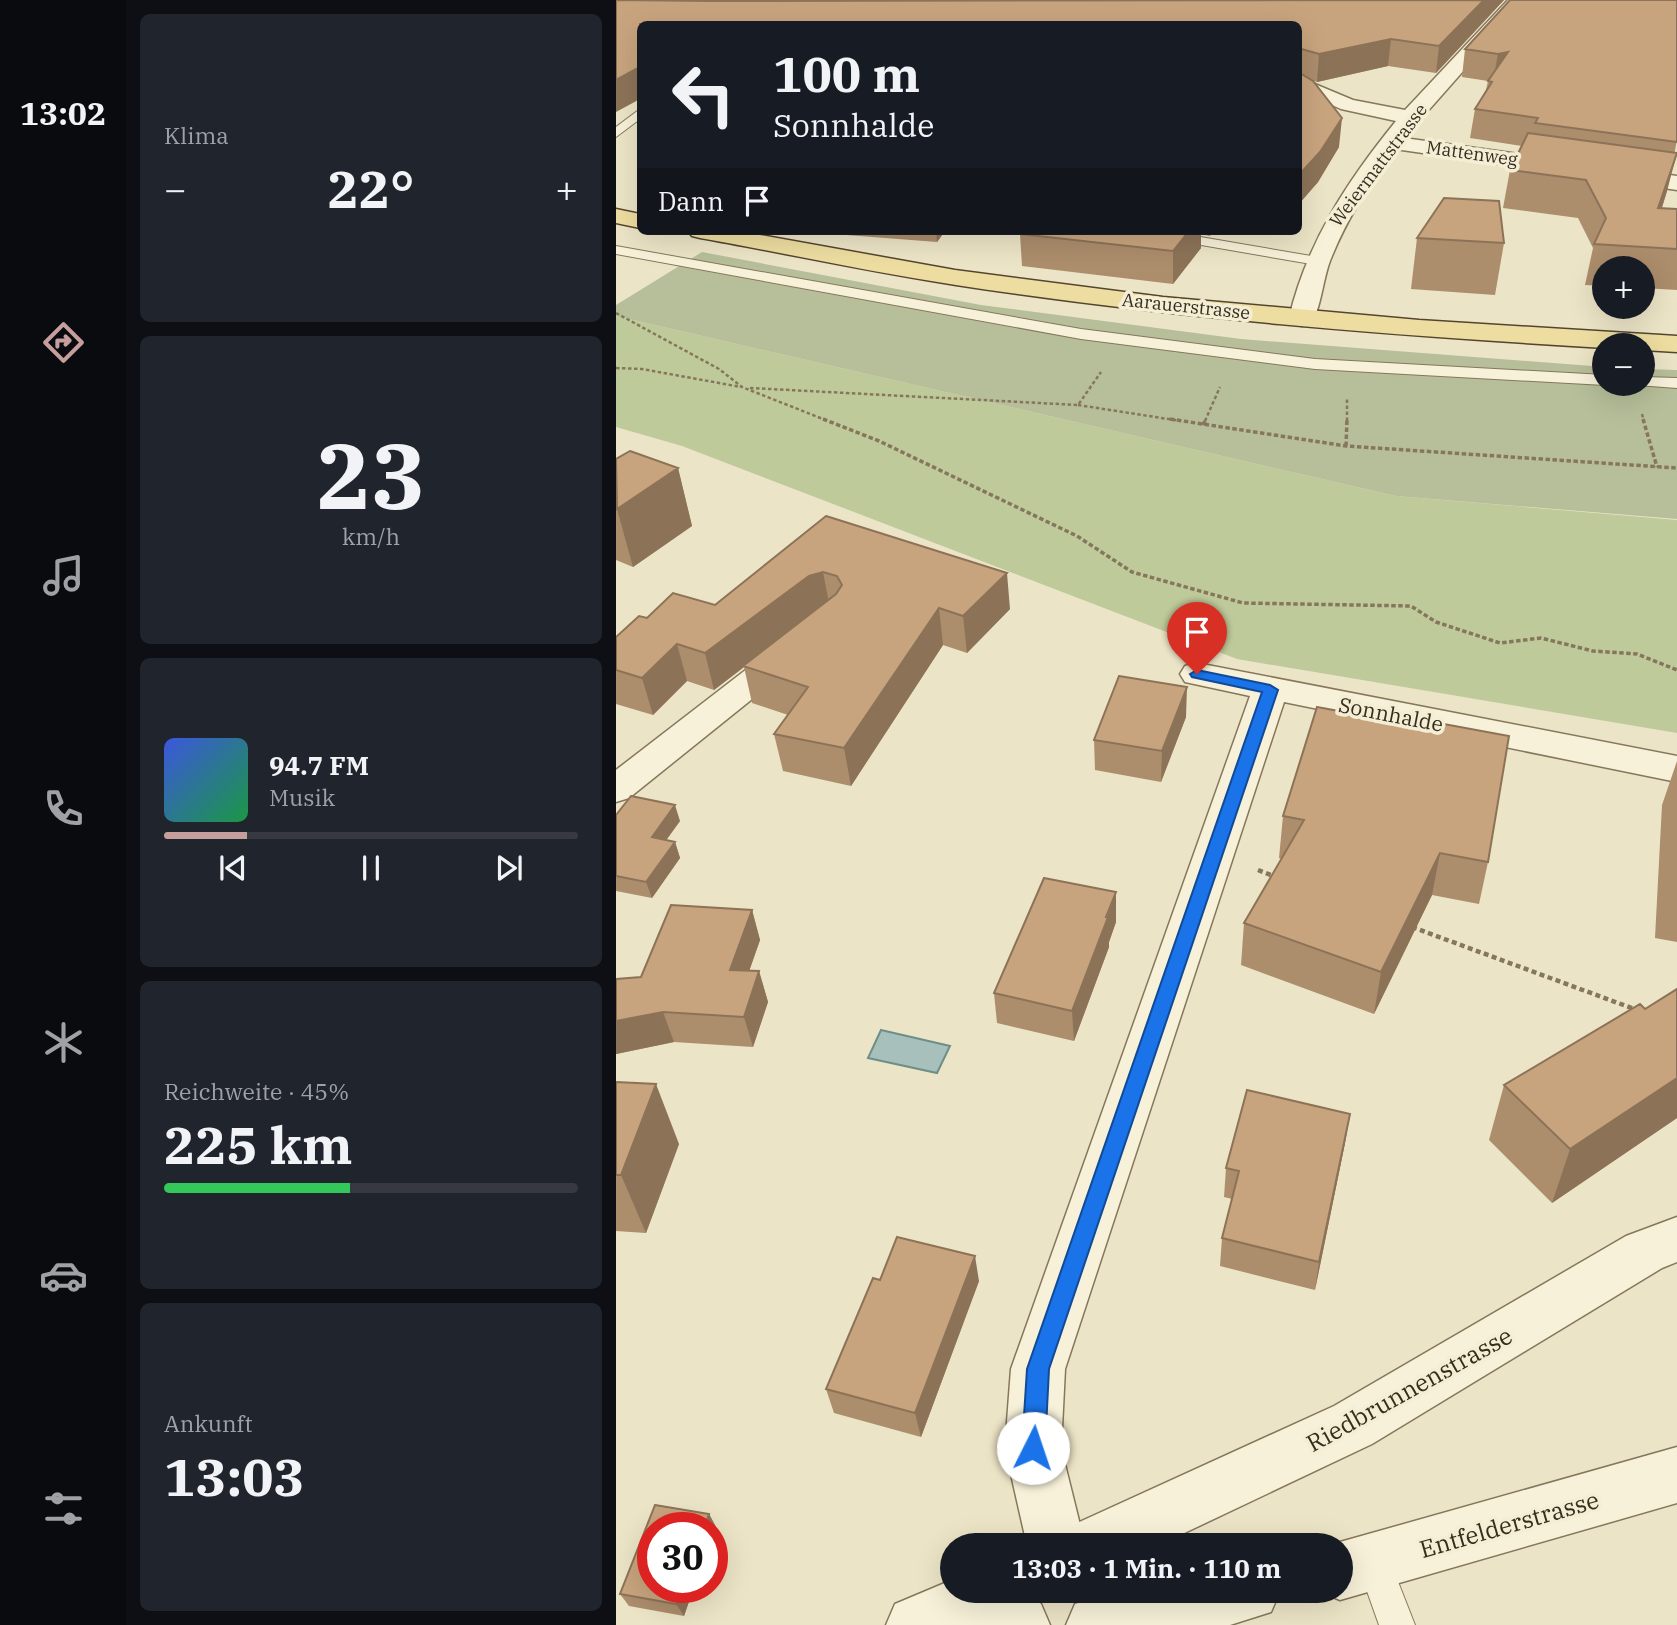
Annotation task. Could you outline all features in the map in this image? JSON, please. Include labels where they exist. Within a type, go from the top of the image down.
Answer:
[{"type":"main road","points":[[616,216],[637,220]]},
{"type":"main road","name":"Aarauerstrasse","points":[[722,235],[989,283],[1395,327],[1677,344]]},
{"type":"street","name":"Weiermattstrasse","points":[[1302,318],[1306,291],[1329,230],[1409,117],[1448,77],[1500,15],[1518,0]]},
{"type":"street","points":[[1302,85],[1348,105],[1409,117]]},
{"type":"street","name":"Mattenweg","points":[[1392,142],[1677,183]]},
{"type":"street","points":[[616,789],[819,629]]},
{"type":"street","name":"Sonnhalde","points":[[1197,674],[1677,769]]},
{"type":"street","points":[[1053,1533],[1033,1448],[1038,1369],[1270,690]]},
{"type":"street","name":"Riedbrunnenstrasse","points":[[1122,1533],[1353,1425],[1644,1252],[1677,1240]]},
{"type":"street","name":"Entfelderstrasse","points":[[1357,1567],[1677,1475]]},
{"type":"street","points":[[916,1625],[1001,1603]]},
{"type":"street","points":[[1096,1625],[1196,1603]]},
{"type":"lane","points":[[616,133],[637,116]]},
{"type":"lane","points":[[1183,238],[1317,261]]},
{"type":"lane","points":[[616,250],[1123,339],[1315,364],[1592,379]]},
{"type":"lane","points":[[1655,382],[1677,383]]},
{"type":"lane","points":[[1357,1567],[1397,1625]]},
{"type":"path","points":[[616,313],[719,369],[742,387],[879,440],[1077,537],[1132,572],[1243,603],[1411,606],[1436,622],[1500,643],[1541,639],[1593,651],[1637,654],[1677,670]]},
{"type":"path","points":[[1078,405],[1123,339]]},
{"type":"path","points":[[1346,446],[1348,385],[1352,366]]},
{"type":"path","points":[[616,368],[642,369],[742,387],[1078,405],[1346,446],[1677,468]]},
{"type":"path","points":[[1640,407],[1657,467]]},
{"type":"path","points":[[1214,854],[1279,878]]},
{"type":"path","points":[[1407,925],[1639,1011]]},
{"type":"green space","points":[[702,252],[981,305],[1241,339],[1592,366],[1592,396],[1655,396],[1655,369],[1677,370],[1677,519],[1396,496],[616,316],[616,305]]},
{"type":"green space","points":[[616,316],[1396,496],[1677,520],[1677,733],[1237,659],[682,446],[616,427]]},
{"type":"water","points":[[881,1030],[950,1046],[937,1073],[868,1058]]},
{"type":"building","points":[[616,0],[1484,0],[1439,46],[1391,39],[1319,54],[1302,49],[1302,21],[637,21],[637,69],[616,80]]},
{"type":"building","points":[[1510,0],[1677,0],[1677,142],[1535,123],[1538,118],[1475,109],[1492,82],[1488,81],[1508,52],[1498,54],[1465,49]]},
{"type":"building","points":[[1302,74],[1313,81],[1342,118],[1320,152],[1302,172]]},
{"type":"building","points":[[1528,133],[1677,153],[1658,208],[1677,209],[1677,249],[1594,244],[1606,218],[1586,180],[1510,170]]},
{"type":"building","points":[[1444,198],[1499,201],[1504,243],[1417,238]]},
{"type":"building","points":[[1029,235],[1186,235],[1173,251]]},
{"type":"building","points":[[630,451],[678,468],[617,509],[616,459]]},
{"type":"building","points":[[826,516],[1007,573],[963,616],[939,608],[844,748],[774,734],[808,687],[743,666],[836,594],[842,585],[837,576],[823,572],[809,576],[705,653],[677,644],[642,678],[616,670],[616,637],[639,616],[647,618],[673,593],[715,605]]},
{"type":"building","points":[[1119,676],[1187,687],[1162,751],[1094,740]]},
{"type":"building","points":[[1317,707],[1410,724],[1411,718],[1509,736],[1488,862],[1440,853],[1381,972],[1244,923],[1304,820],[1283,816]]},
{"type":"building","points":[[631,796],[675,805],[652,837],[675,842],[646,882],[616,876],[616,815]]},
{"type":"building","points":[[1044,878],[1116,892],[1072,1011],[994,993]]},
{"type":"building","points":[[671,905],[752,910],[730,970],[759,971],[744,1017],[663,1012],[616,1021],[616,979],[641,977]]},
{"type":"building","points":[[1677,989],[1677,1078],[1570,1149],[1504,1085],[1640,1004],[1645,1009]]},
{"type":"building","points":[[616,1082],[656,1084],[621,1175],[616,1175]]},
{"type":"building","points":[[1247,1090],[1350,1114],[1319,1262],[1222,1238],[1239,1171],[1226,1168]]},
{"type":"building","points":[[897,1237],[975,1256],[915,1413],[826,1389],[873,1278],[880,1280]]},
{"type":"building","points":[[655,1505],[697,1512],[652,1512]]},
{"type":"building","points":[[637,1551],[637,1597],[620,1594]]},
{"type":"route","points":[[1033,1448],[1038,1369],[1270,690],[1197,674]]}]
